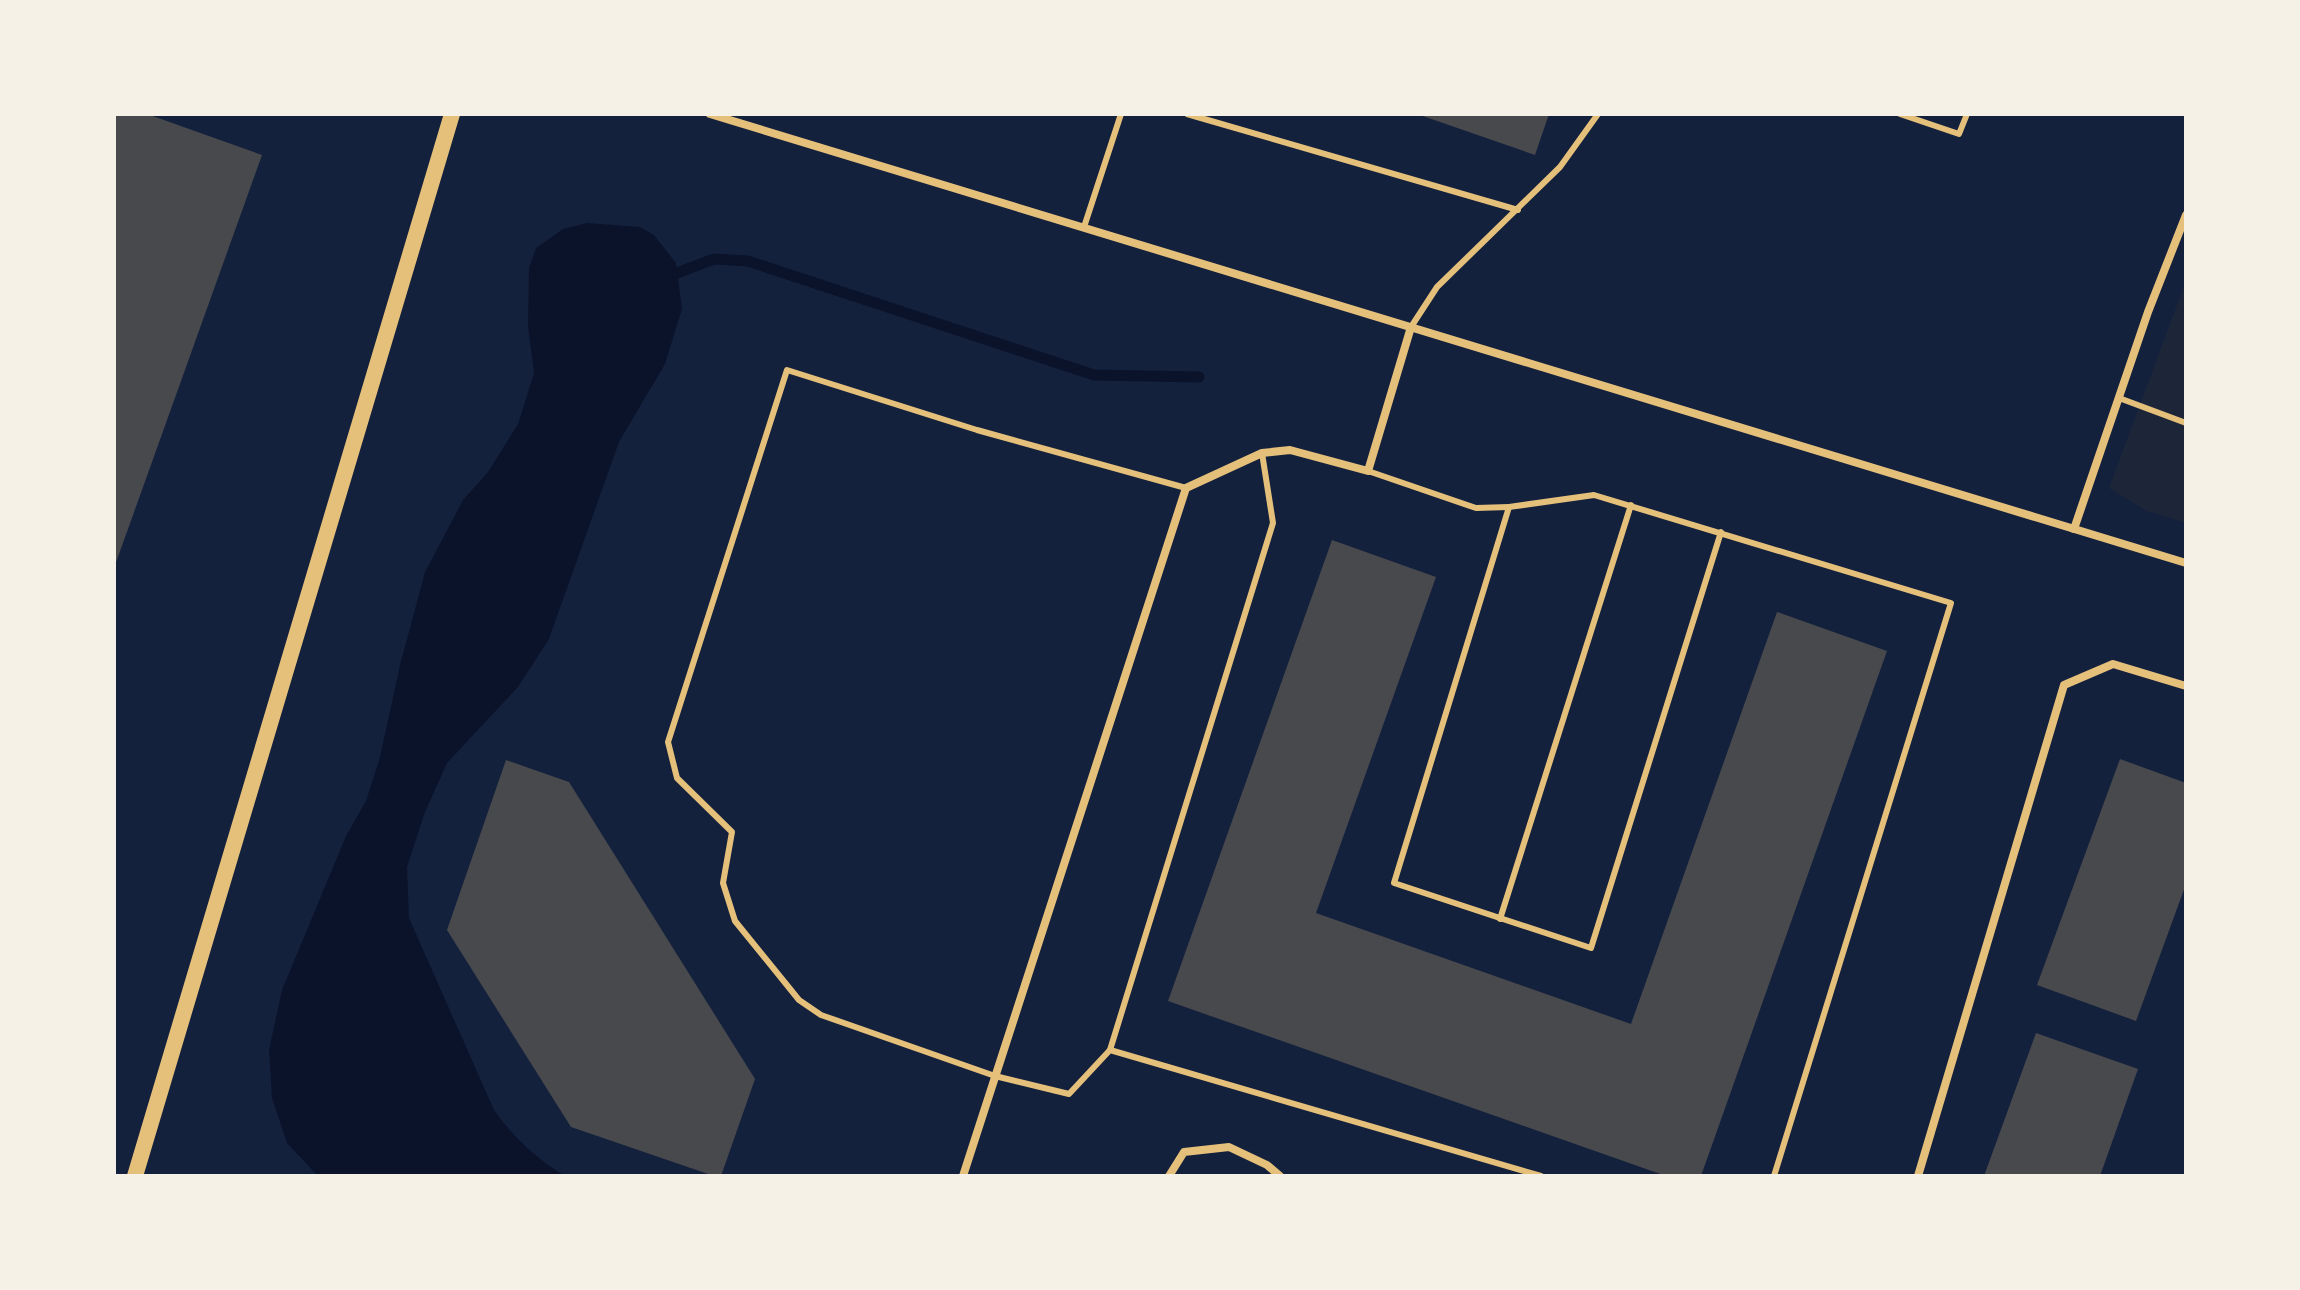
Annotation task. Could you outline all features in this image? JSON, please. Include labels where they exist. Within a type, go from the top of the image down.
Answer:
[{"type":"main road","points":[[135,1176],[452,114]]},
{"type":"street","points":[[710,114],[2186,563]]},
{"type":"street","points":[[2074,529],[2186,215]]},
{"type":"street","points":[[963,1176],[1186,488],[1262,453],[1290,450],[1368,471],[1411,327]]},
{"type":"street","points":[[1918,1176],[2064,685],[2113,664],[2186,686]]},
{"type":"street","points":[[1169,1176],[1184,1152],[1229,1147],[1267,1165],[1280,1176]]},
{"type":"lane","points":[[1084,227],[1121,114]]},
{"type":"lane","points":[[1187,114],[1518,210]]},
{"type":"lane","points":[[1411,327],[1437,287],[1560,167],[1598,114]]},
{"type":"lane","points":[[1900,114],[1959,134],[1967,114]]},
{"type":"lane","points":[[1186,488],[977,430],[787,370],[668,742],[677,778],[732,832],[723,883],[735,921],[799,1000],[821,1015],[995,1076],[1069,1094],[1110,1050],[1273,523],[1262,453]]},
{"type":"lane","points":[[2119,398],[2186,423]]},
{"type":"lane","points":[[1368,471],[1476,508],[1509,507],[1594,495],[1951,603],[1774,1176]]},
{"type":"lane","points":[[1500,919],[1631,505]]},
{"type":"lane","points":[[1509,507],[1394,883],[1591,948],[1721,532]]},
{"type":"lane","points":[[1110,1050],[1541,1176]]},
{"type":"shaded area","points":[[587,223],[640,227],[654,235],[676,263],[682,309],[665,364],[619,442],[549,639],[518,687],[447,763],[425,812],[407,867],[409,918],[494,1110],[526,1147],[565,1176],[318,1176],[287,1143],[272,1098],[269,1050],[282,990],[346,836],[366,801],[380,757],[425,572],[463,500],[488,472],[518,424],[534,373],[528,326],[529,268],[536,248],[563,229]]},
{"type":"shaded area","points":[[2186,281],[2186,523],[2147,511],[2109,488]]},
{"type":"building","points":[[114,114],[147,114],[262,155],[114,568]]},
{"type":"building","points":[[1417,114],[1549,114],[1535,155]]},
{"type":"building","points":[[1332,540],[1436,577],[1316,913],[1631,1024],[1777,612],[1887,651],[1701,1176],[1666,1176],[1168,1001]]},
{"type":"building","points":[[2120,759],[2186,783],[2186,884],[2136,1021],[2037,985]]},
{"type":"building","points":[[506,760],[569,782],[755,1079],[721,1176],[571,1127],[447,930]]},
{"type":"building","points":[[2036,1033],[2138,1069],[2100,1176],[1984,1176]]},
{"type":"waterway","points":[[677,273],[714,259],[748,261],[1094,375],[1199,377]]}]
